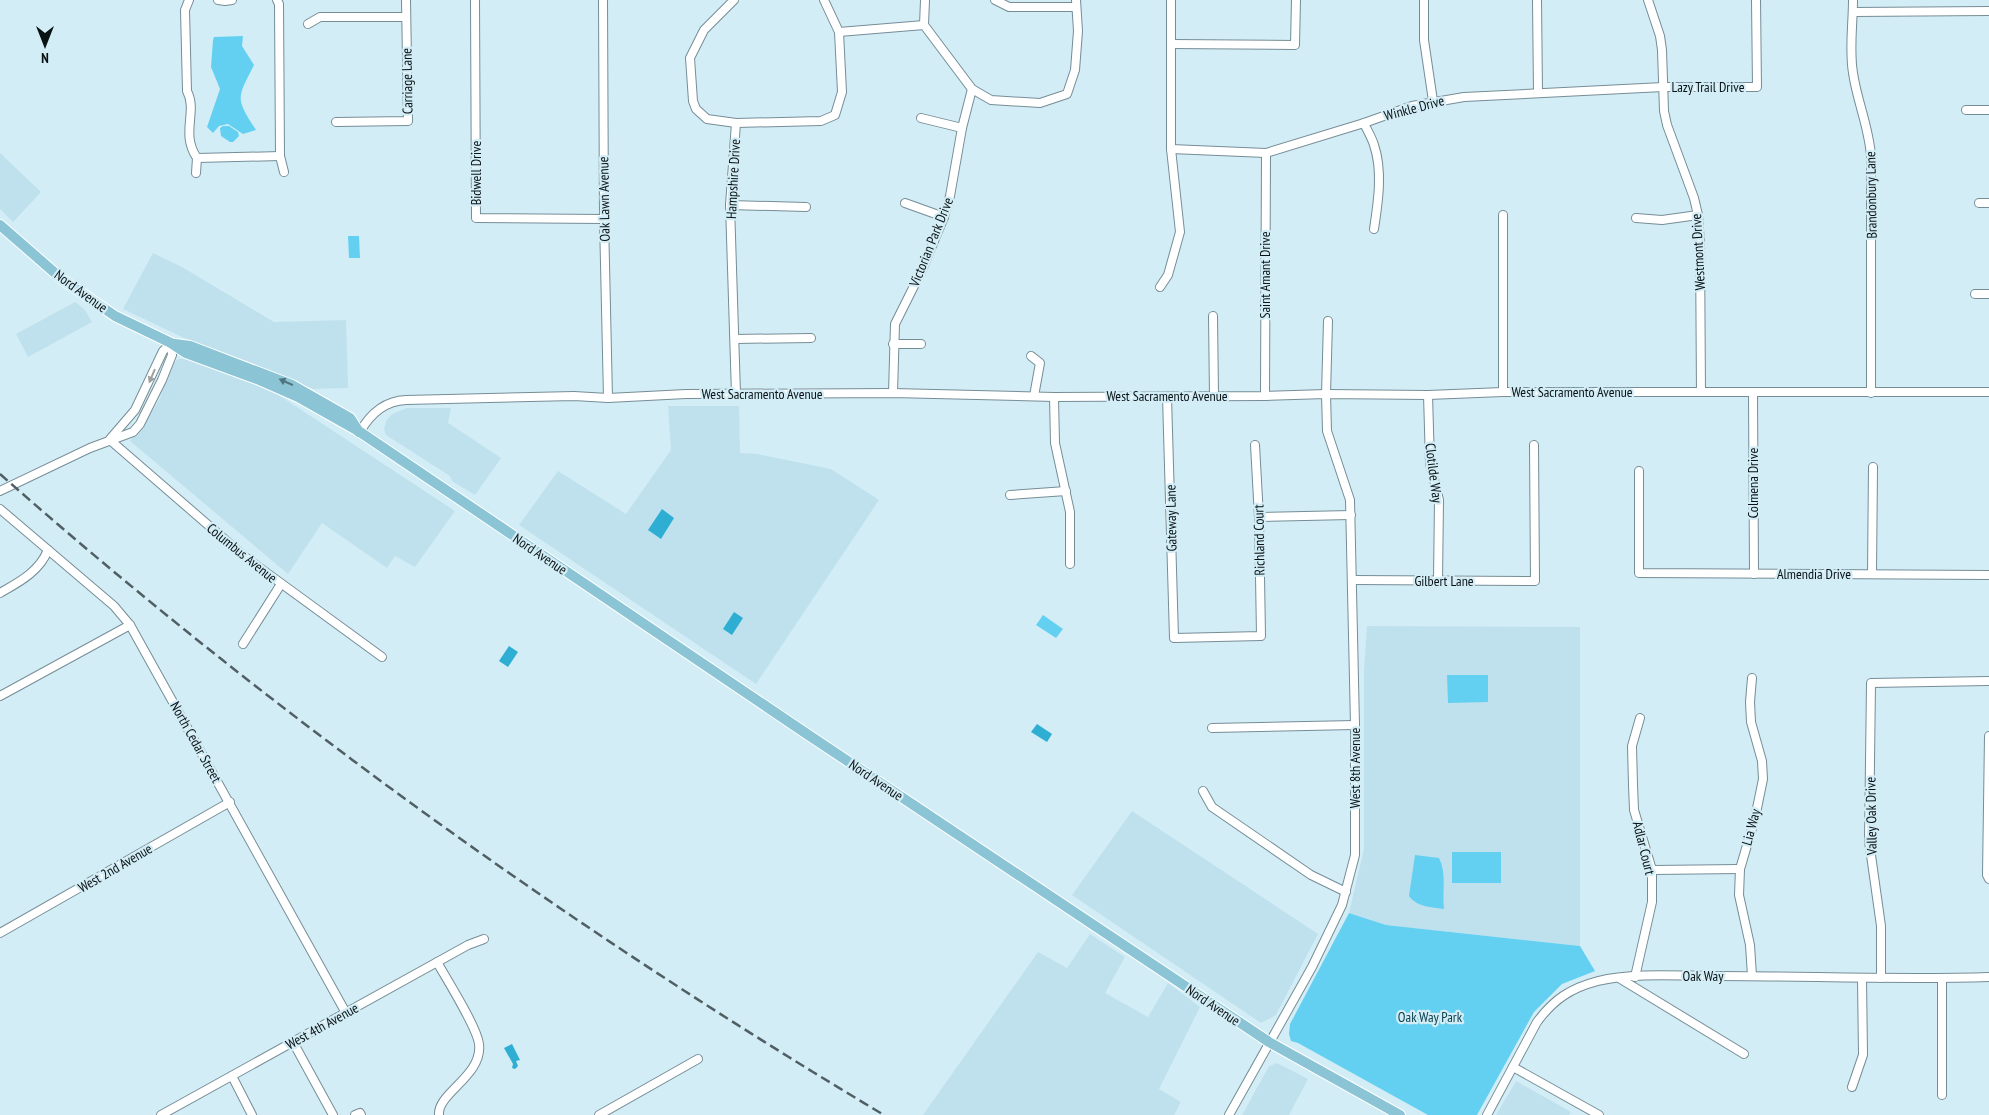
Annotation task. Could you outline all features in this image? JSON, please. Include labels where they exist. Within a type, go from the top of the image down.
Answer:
[{"type":"main road","name":"Nord Avenue","points":[[0,225],[51,269],[115,316],[171,343],[190,346],[292,384],[350,418],[360,432],[1269,1042],[1400,1115]]},
{"type":"street","points":[[190,0],[185,10],[187,90],[191,98],[188,142],[197,158],[196,173]]},
{"type":"street","points":[[218,0],[225,2],[232,0]]},
{"type":"street","points":[[276,0],[279,4],[280,156],[284,172]]},
{"type":"street","name":"Carriage Lane","points":[[336,122],[408,121],[406,0]]},
{"type":"street","name":"Bidwell Drive","points":[[475,0],[476,218],[604,219]]},
{"type":"street","name":"Oak Lawn Avenue","points":[[603,0],[604,219],[608,398]]},
{"type":"street","points":[[734,0],[704,30],[690,58],[693,101],[696,110],[707,119],[736,124]]},
{"type":"street","name":"Hampshire Drive","points":[[736,394],[730,205],[736,124],[821,121],[835,115],[842,92],[839,32],[824,0]]},
{"type":"street","points":[[925,0],[924,26],[972,89],[991,100],[1040,103],[1067,94],[1075,70],[1078,31],[1076,3],[1009,7],[995,0]]},
{"type":"street","points":[[1160,287],[1168,275],[1180,232],[1171,150],[1171,0]]},
{"type":"street","points":[[1172,44],[1295,45],[1296,0]]},
{"type":"street","points":[[1424,0],[1426,55],[1433,101]]},
{"type":"street","points":[[1537,0],[1538,93]]},
{"type":"street","name":"Westmont Drive","points":[[1648,0],[1660,36],[1664,111],[1667,125],[1694,198],[1698,215],[1700,244],[1701,392]]},
{"type":"street","name":"Lazy Trail Drive","points":[[1663,87],[1757,87],[1756,0]]},
{"type":"street","name":"Brandonbury Lane","points":[[1853,0],[1852,70],[1870,137],[1871,156],[1871,393]]},
{"type":"street","points":[[1853,12],[1989,11]]},
{"type":"street","points":[[308,24],[320,17],[406,17]]},
{"type":"street","points":[[839,32],[924,26]]},
{"type":"street","name":"Winkle Drive","points":[[1171,150],[1266,153],[1364,123],[1405,108],[1433,101],[1472,96],[1663,87]]},
{"type":"street","name":"Victorian Park Drive","points":[[893,393],[895,324],[921,272],[944,217],[972,89]]},
{"type":"street","points":[[1966,110],[1989,110]]},
{"type":"street","points":[[921,118],[962,128]]},
{"type":"street","points":[[1364,123],[1374,146],[1379,170],[1378,208],[1374,229]]},
{"type":"street","name":"Saint Amant Drive","points":[[1265,396],[1266,153]]},
{"type":"street","points":[[197,158],[280,156]]},
{"type":"street","points":[[905,203],[944,217]]},
{"type":"street","points":[[1979,203],[1989,203]]},
{"type":"street","points":[[730,205],[806,206]]},
{"type":"street","points":[[1503,215],[1503,392]]},
{"type":"street","points":[[1636,218],[1662,220],[1698,215]]},
{"type":"street","points":[[1975,294],[1989,294]]},
{"type":"street","points":[[1213,316],[1214,396]]},
{"type":"street","name":"West 8th Avenue","points":[[1229,1115],[1312,967],[1346,892],[1355,855],[1355,724],[1351,515],[1350,500],[1327,431],[1328,321]]},
{"type":"street","points":[[735,339],[811,338]]},
{"type":"street","points":[[110,440],[135,410],[163,351],[171,343]]},
{"type":"street","points":[[0,491],[110,440],[133,432],[140,424],[157,392],[172,354],[171,343]]},
{"type":"street","points":[[893,344],[921,344]]},
{"type":"street","points":[[1030,356],[1040,362],[1034,396]]},
{"type":"street","name":"West Sacramento Avenue","points":[[360,432],[367,419],[380,408],[394,400],[574,396],[608,398],[686,394],[893,393],[1054,397],[1168,397],[1326,394],[1428,395],[1503,392],[1989,392]]},
{"type":"street","name":"Colmena Drive","points":[[1753,392],[1754,574]]},
{"type":"street","name":"Clotilde Way","points":[[1428,395],[1430,463],[1439,500],[1438,581]]},
{"type":"street","points":[[1054,397],[1054,444],[1070,512],[1070,564]]},
{"type":"street","name":"Gateway Lane","points":[[1168,397],[1174,638],[1261,636]]},
{"type":"street","name":"Columbus Avenue","points":[[110,440],[245,557],[382,657]]},
{"type":"street","name":"Richland Court","points":[[1255,445],[1259,517],[1261,636]]},
{"type":"street","name":"Gilbert Lane","points":[[1353,580],[1535,581],[1534,445]]},
{"type":"street","points":[[1872,574],[1873,467]]},
{"type":"street","name":"Almendia Drive","points":[[1639,470],[1639,573],[1989,575]]},
{"type":"street","points":[[1010,495],[1066,491]]},
{"type":"street","name":"North Cedar Street","points":[[0,509],[114,606],[130,625],[346,1013]]},
{"type":"street","points":[[1259,517],[1351,515]]},
{"type":"street","points":[[0,593],[26,578],[44,560],[48,550]]},
{"type":"street","points":[[244,644],[281,584]]},
{"type":"street","points":[[0,696],[130,625]]},
{"type":"street","name":"Lia Way","points":[[1752,678],[1751,722],[1762,761],[1763,779],[1755,818],[1740,869],[1739,895],[1750,945],[1752,976]]},
{"type":"street","name":"Valley Oak Drive","points":[[1881,978],[1881,926],[1869,841],[1871,683],[1989,681]]},
{"type":"street","name":"Adlar Court","points":[[1636,977],[1652,902],[1652,870],[1634,810],[1632,746],[1640,718]]},
{"type":"street","points":[[1212,728],[1355,724]]},
{"type":"street","points":[[1989,736],[1987,875],[1989,879]]},
{"type":"street","points":[[1204,790],[1212,807],[1311,875],[1346,892]]},
{"type":"street","name":"West 2nd Avenue","points":[[0,933],[230,802]]},
{"type":"street","points":[[1652,870],[1740,869]]},
{"type":"street","name":"West 4th Avenue","points":[[161,1115],[468,945],[484,939]]},
{"type":"street","points":[[437,962],[470,1021],[480,1046],[476,1063],[460,1084],[442,1101],[439,1106],[439,1115]]},
{"type":"street","name":"Oak Way","points":[[1487,1115],[1538,1022],[1551,1004],[1582,985],[1600,980],[1636,977],[1752,976],[1942,979],[1989,977]]},
{"type":"street","points":[[1619,978],[1744,1054]]},
{"type":"street","points":[[1852,1087],[1863,1055],[1862,978]]},
{"type":"street","points":[[1942,979],[1942,1095]]},
{"type":"street","points":[[293,1042],[333,1115]]},
{"type":"street","points":[[599,1115],[698,1059]]},
{"type":"street","points":[[1513,1067],[1600,1115]]},
{"type":"street","points":[[232,1076],[252,1115]]},
{"type":"street","points":[[355,1115],[360,1113],[361,1115]]},
{"type":"shaded area","points":[[0,153],[41,192],[13,222],[0,209]]},
{"type":"shaded area","points":[[153,253],[182,267],[274,322],[346,320],[348,388],[313,389],[184,338],[123,309]]},
{"type":"shaded area","points":[[75,302],[85,310],[92,322],[28,357],[16,334]]},
{"type":"shaded area","points":[[178,359],[187,359],[274,392],[455,511],[415,567],[395,556],[387,568],[322,523],[288,574],[130,441],[147,420],[159,400],[173,364]]},
{"type":"shaded area","points":[[668,406],[739,406],[740,453],[757,454],[831,469],[879,500],[756,684],[519,525],[558,471],[626,514],[671,450]]},
{"type":"shaded area","points":[[407,408],[451,408],[448,423],[501,458],[475,495],[452,481],[450,476],[386,435],[384,429],[386,421],[392,414]]},
{"type":"shaded area","points":[[662,509],[674,518],[661,539],[648,530]]},
{"type":"shaded area","points":[[734,612],[743,618],[732,635],[723,629]]},
{"type":"shaded area","points":[[1367,626],[1580,627],[1580,946],[1386,925],[1349,913],[1364,849],[1364,671]]},
{"type":"shaded area","points":[[509,646],[518,652],[508,667],[499,661]]},
{"type":"shaded area","points":[[1037,724],[1052,734],[1047,742],[1031,732]]},
{"type":"shaded area","points":[[1132,811],[1318,934],[1276,1015],[1261,1023],[1072,895]]},
{"type":"shaded area","points":[[1090,934],[1125,957],[1105,993],[1148,1017],[1168,983],[1200,1007],[1159,1089],[1181,1102],[1174,1115],[923,1115],[1038,952],[1067,968]]},
{"type":"shaded area","points":[[512,1044],[520,1060],[516,1061],[518,1066],[515,1069],[512,1068],[513,1064],[504,1048]]},
{"type":"shaded area","points":[[1277,1063],[1308,1079],[1289,1115],[1242,1115],[1269,1066]]},
{"type":"shaded area","points":[[1516,1081],[1571,1112],[1569,1115],[1496,1115]]},
{"type":"green space","points":[[243,36],[242,46],[254,65],[244,85],[241,98],[244,111],[256,130],[243,134],[228,124],[219,126],[213,133],[207,127],[220,89],[211,67],[213,40],[214,37]]},
{"type":"green space","points":[[229,126],[238,132],[239,136],[233,142],[221,136],[220,128]]},
{"type":"green space","points":[[348,236],[359,236],[360,258],[349,258]]},
{"type":"green space","points":[[1043,615],[1063,629],[1056,638],[1036,625]]},
{"type":"green space","points":[[1447,675],[1488,675],[1488,702],[1448,703]]},
{"type":"green space","points":[[1452,852],[1501,852],[1501,883],[1452,883]]},
{"type":"green space","points":[[1415,855],[1439,858],[1444,877],[1444,909],[1420,904],[1409,896]]},
{"type":"green space","name":"Oak Way Park","points":[[1349,913],[1386,925],[1580,946],[1595,971],[1562,984],[1534,1012],[1477,1115],[1428,1115],[1298,1043],[1291,1041],[1289,1034],[1290,1024]]},
{"type":"railway","points":[[0,474],[209,650],[427,815],[539,894],[652,970],[767,1044],[884,1115]]}]
